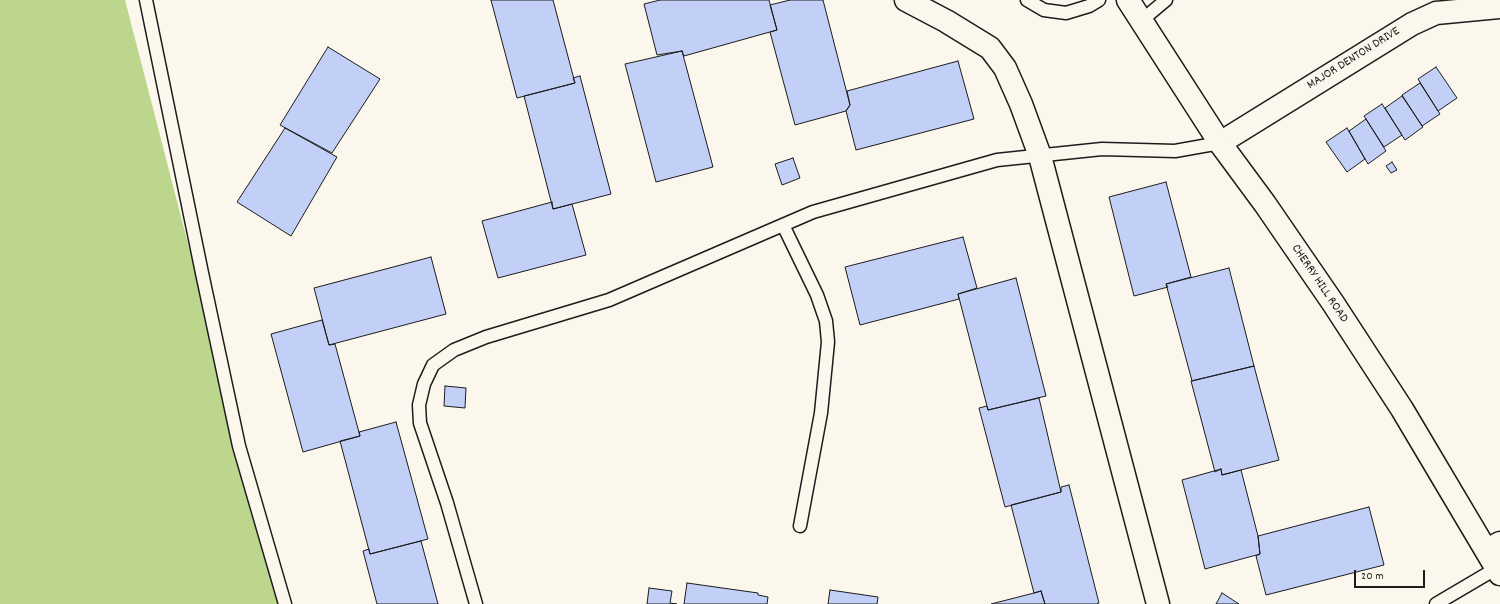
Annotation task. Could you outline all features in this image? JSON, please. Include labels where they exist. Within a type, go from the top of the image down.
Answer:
[{"type":"street","points":[[906,0],[946,21],[990,48],[1005,68],[1021,104],[1040,156],[1158,604]]},
{"type":"street","name":"CHERRY HILL ROAD","points":[[1128,0],[1220,144],[1265,204],[1333,303],[1402,409],[1496,559]]},
{"type":"street","name":"MAJOR DENTON DRIVE","points":[[1220,144],[1412,24],[1436,13],[1500,7]]},
{"type":"lane","points":[[146,0],[239,446],[285,604]]},
{"type":"lane","points":[[1027,0],[1044,10],[1066,13],[1089,6],[1099,0]]},
{"type":"lane","points":[[1141,21],[1166,0]]},
{"type":"lane","points":[[476,604],[447,503],[420,423],[419,405],[424,384],[433,365],[454,350],[486,337],[609,300],[813,212],[997,160],[1102,149],[1175,151],[1220,144]]},
{"type":"lane","points":[[783,225],[817,295],[826,321],[828,342],[821,412],[800,526]]},
{"type":"lane","points":[[1436,604],[1496,559]]},
{"type":"green space","points":[[0,0],[125,0],[281,604],[0,604]]},
{"type":"building","points":[[491,0],[553,0],[575,83],[517,98]]},
{"type":"building","points":[[660,0],[769,0],[777,30],[684,56],[682,51],[657,55],[644,4]]},
{"type":"building","points":[[790,0],[823,0],[850,105],[846,111],[795,125],[770,32],[777,30],[770,5]]},
{"type":"building","points":[[328,47],[380,79],[332,153],[280,125]]},
{"type":"building","points":[[682,51],[713,167],[656,182],[625,64]]},
{"type":"building","points":[[958,61],[974,119],[856,150],[846,111],[850,105],[847,91]]},
{"type":"building","points":[[1436,67],[1457,98],[1438,111],[1418,79]]},
{"type":"building","points":[[580,76],[611,194],[553,209],[524,96],[575,83],[573,78]]},
{"type":"building","points":[[1420,83],[1440,114],[1422,126],[1402,95]]},
{"type":"building","points":[[1402,96],[1423,127],[1405,140],[1385,108]]},
{"type":"building","points":[[1382,104],[1402,135],[1384,147],[1364,116]]},
{"type":"building","points":[[1366,119],[1386,151],[1368,164],[1349,131]]},
{"type":"building","points":[[285,128],[337,157],[291,236],[237,202]]},
{"type":"building","points":[[1347,128],[1365,159],[1347,172],[1326,142]]},
{"type":"building","points":[[793,158],[800,178],[782,185],[775,164]]},
{"type":"building","points":[[1392,162],[1397,170],[1391,173],[1386,166]]},
{"type":"building","points":[[1166,182],[1191,277],[1166,284],[1168,287],[1134,296],[1109,197]]},
{"type":"building","points":[[552,202],[553,209],[572,204],[586,255],[498,278],[482,221]]},
{"type":"building","points":[[963,237],[977,288],[958,294],[959,299],[860,325],[845,267]]},
{"type":"building","points":[[431,257],[446,314],[329,345],[314,288]]},
{"type":"building","points":[[1229,268],[1254,366],[1192,381],[1166,284]]},
{"type":"building","points":[[1016,278],[1046,396],[988,410],[958,294]]},
{"type":"building","points":[[322,320],[329,345],[335,344],[360,436],[303,452],[271,334]]},
{"type":"building","points":[[1254,366],[1279,460],[1222,475],[1221,469],[1215,472],[1191,381]]},
{"type":"building","points":[[445,386],[466,388],[465,408],[444,406]]},
{"type":"building","points":[[1039,398],[1061,492],[1005,507],[979,408],[987,406],[988,410]]},
{"type":"building","points":[[396,422],[428,539],[370,554],[340,441],[360,436],[359,432]]},
{"type":"building","points":[[1221,469],[1222,475],[1241,470],[1258,536],[1260,554],[1205,569],[1182,480]]},
{"type":"building","points":[[1069,485],[1099,603],[1096,604],[1045,604],[1041,591],[1034,593],[1011,505],[1061,492],[1061,487]]},
{"type":"building","points":[[1369,507],[1384,565],[1266,595],[1256,556],[1260,554],[1258,536]]},
{"type":"building","points":[[421,541],[438,604],[377,604],[363,551],[369,549],[370,554]]},
{"type":"building","points":[[687,583],[758,593],[758,595],[768,597],[767,604],[684,604]]},
{"type":"building","points":[[649,588],[672,591],[670,603],[677,604],[647,604]]},
{"type":"building","points":[[830,590],[878,597],[877,604],[828,604]]},
{"type":"building","points":[[1041,591],[1045,604],[991,604],[1034,593]]},
{"type":"building","points":[[1222,593],[1239,604],[1216,604]]}]
